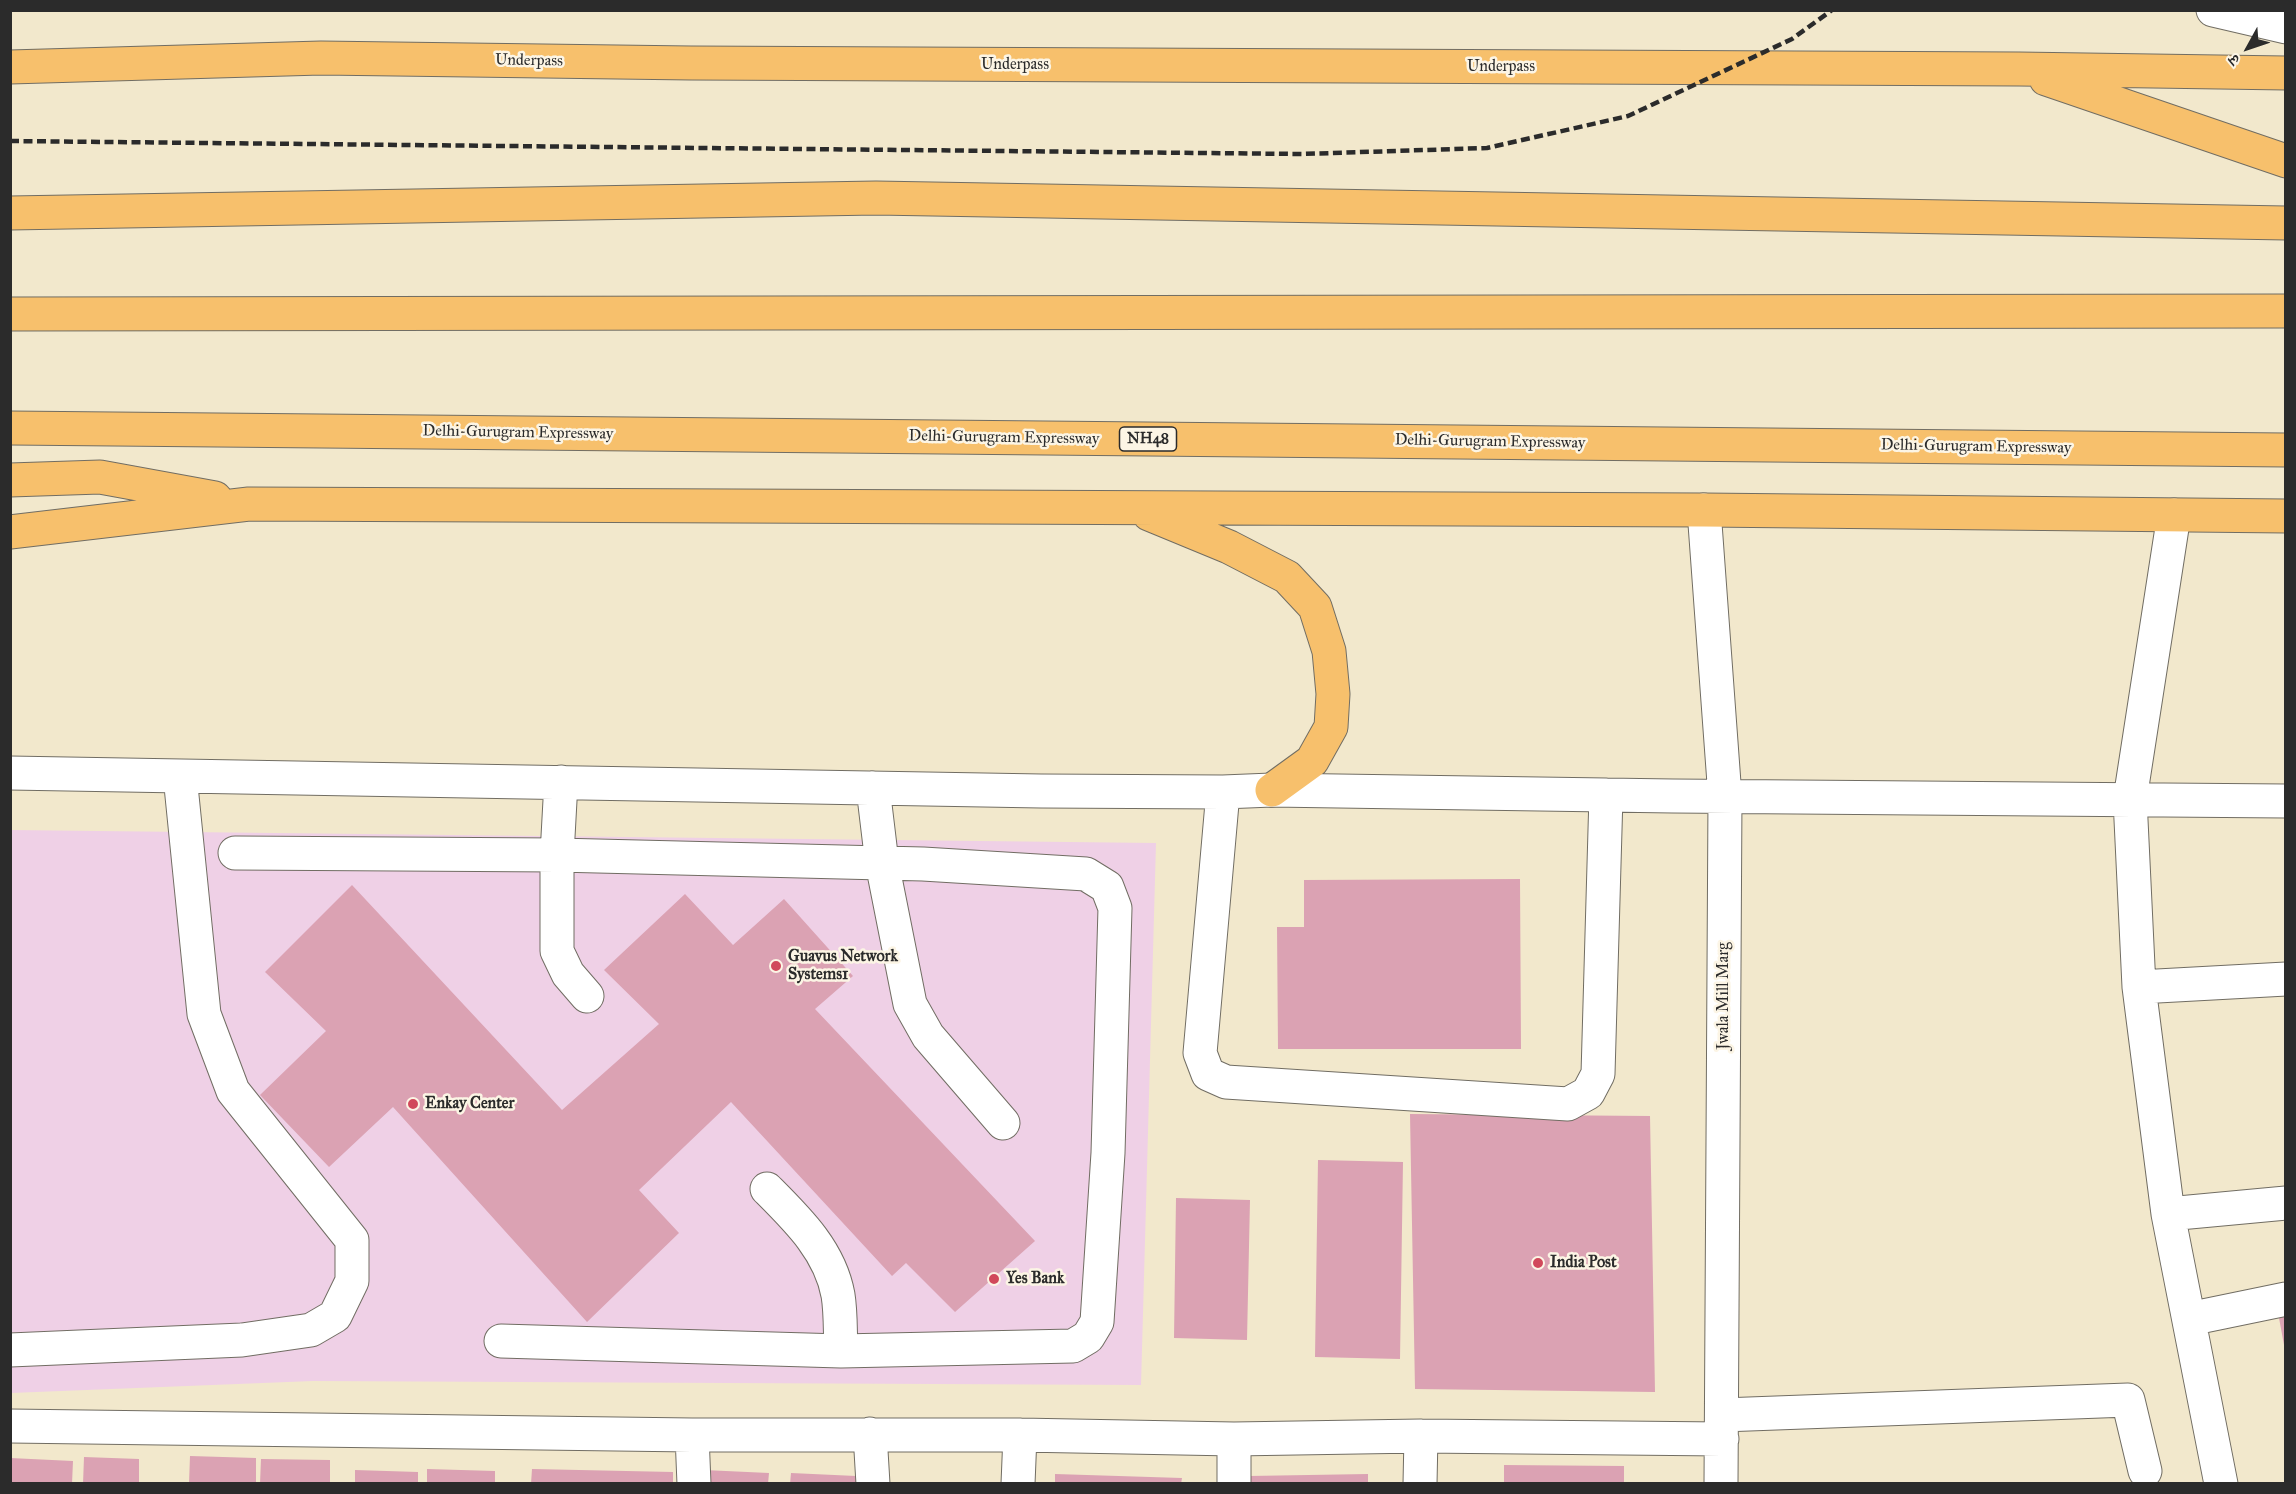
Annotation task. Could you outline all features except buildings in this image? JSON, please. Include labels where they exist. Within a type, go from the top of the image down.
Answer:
[{"type":"main road","name":"Underpass","points":[[10,68],[321,58],[704,63],[2019,69],[2286,73]]},
{"type":"main road","points":[[2019,69],[2286,161]]},
{"type":"main road","points":[[10,213],[876,198],[2286,224]]},
{"type":"main road","points":[[10,314],[2286,311]]},
{"type":"main road","name":"Delhi-Gurugram Expressway","points":[[10,428],[2286,450]]},
{"type":"main road","points":[[10,480],[100,477],[249,504]]},
{"type":"main road","points":[[10,532],[249,504],[1704,510],[2286,516]]},
{"type":"main road","points":[[1134,508],[1229,547],[1287,577],[1315,607],[1329,651],[1333,694],[1331,727],[1312,761],[1272,790]]},
{"type":"street","points":[[2213,10],[2286,27]]},
{"type":"street","name":"Jwala Mill Marg","points":[[1704,510],[1725,797],[1721,1484]]},
{"type":"street","points":[[2174,515],[2130,799],[2139,987],[2168,1215],[2221,1484]]},
{"type":"street","points":[[10,773],[873,788],[2286,801]]},
{"type":"street","points":[[10,1350],[242,1340],[311,1330],[335,1316],[352,1281],[352,1240],[233,1090],[204,1014],[180,776]]},
{"type":"street","points":[[561,782],[557,855],[557,951],[568,974],[587,996]]},
{"type":"street","points":[[873,788],[882,863],[910,1004],[928,1036],[1003,1123]]},
{"type":"street","points":[[1223,792],[1200,1053],[1208,1074],[1226,1082],[1568,1104],[1588,1093],[1598,1074],[1606,795]]},
{"type":"street","points":[[235,854],[557,855],[882,863],[1086,874],[1107,887],[1115,908],[1108,1153],[1097,1322],[1088,1336],[1073,1346],[840,1351],[501,1341]]},
{"type":"street","points":[[2139,987],[2286,979]]},
{"type":"street","points":[[767,1189],[797,1218],[825,1256],[838,1295],[840,1351]]},
{"type":"street","points":[[2168,1215],[2286,1203]]},
{"type":"street","points":[[2189,1319],[2286,1299]]},
{"type":"street","points":[[10,1426],[1234,1439],[1722,1427],[2128,1400],[2145,1472]]},
{"type":"street","points":[[692,1434],[694,1484]]},
{"type":"street","points":[[870,1434],[873,1484]]},
{"type":"street","points":[[1018,1484],[1020,1435]]},
{"type":"street","points":[[1420,1484],[1421,1436]]},
{"type":"street","points":[[1234,1439],[1234,1484]]},
{"type":"shaded area","points":[[10,830],[1156,843],[1141,1385],[313,1381],[11,1393]]},
{"type":"railway","points":[[10,141],[1302,154],[1487,148],[1628,116],[1792,39],[1832,10]]},
{"type":"place","name":"Guavus Network Systems1","points":[[776,966]]},
{"type":"place","name":"Enkay Center","points":[[413,1104]]},
{"type":"place","name":"India Post","points":[[1538,1263]]},
{"type":"place","name":"Yes Bank","points":[[994,1279]]}]
